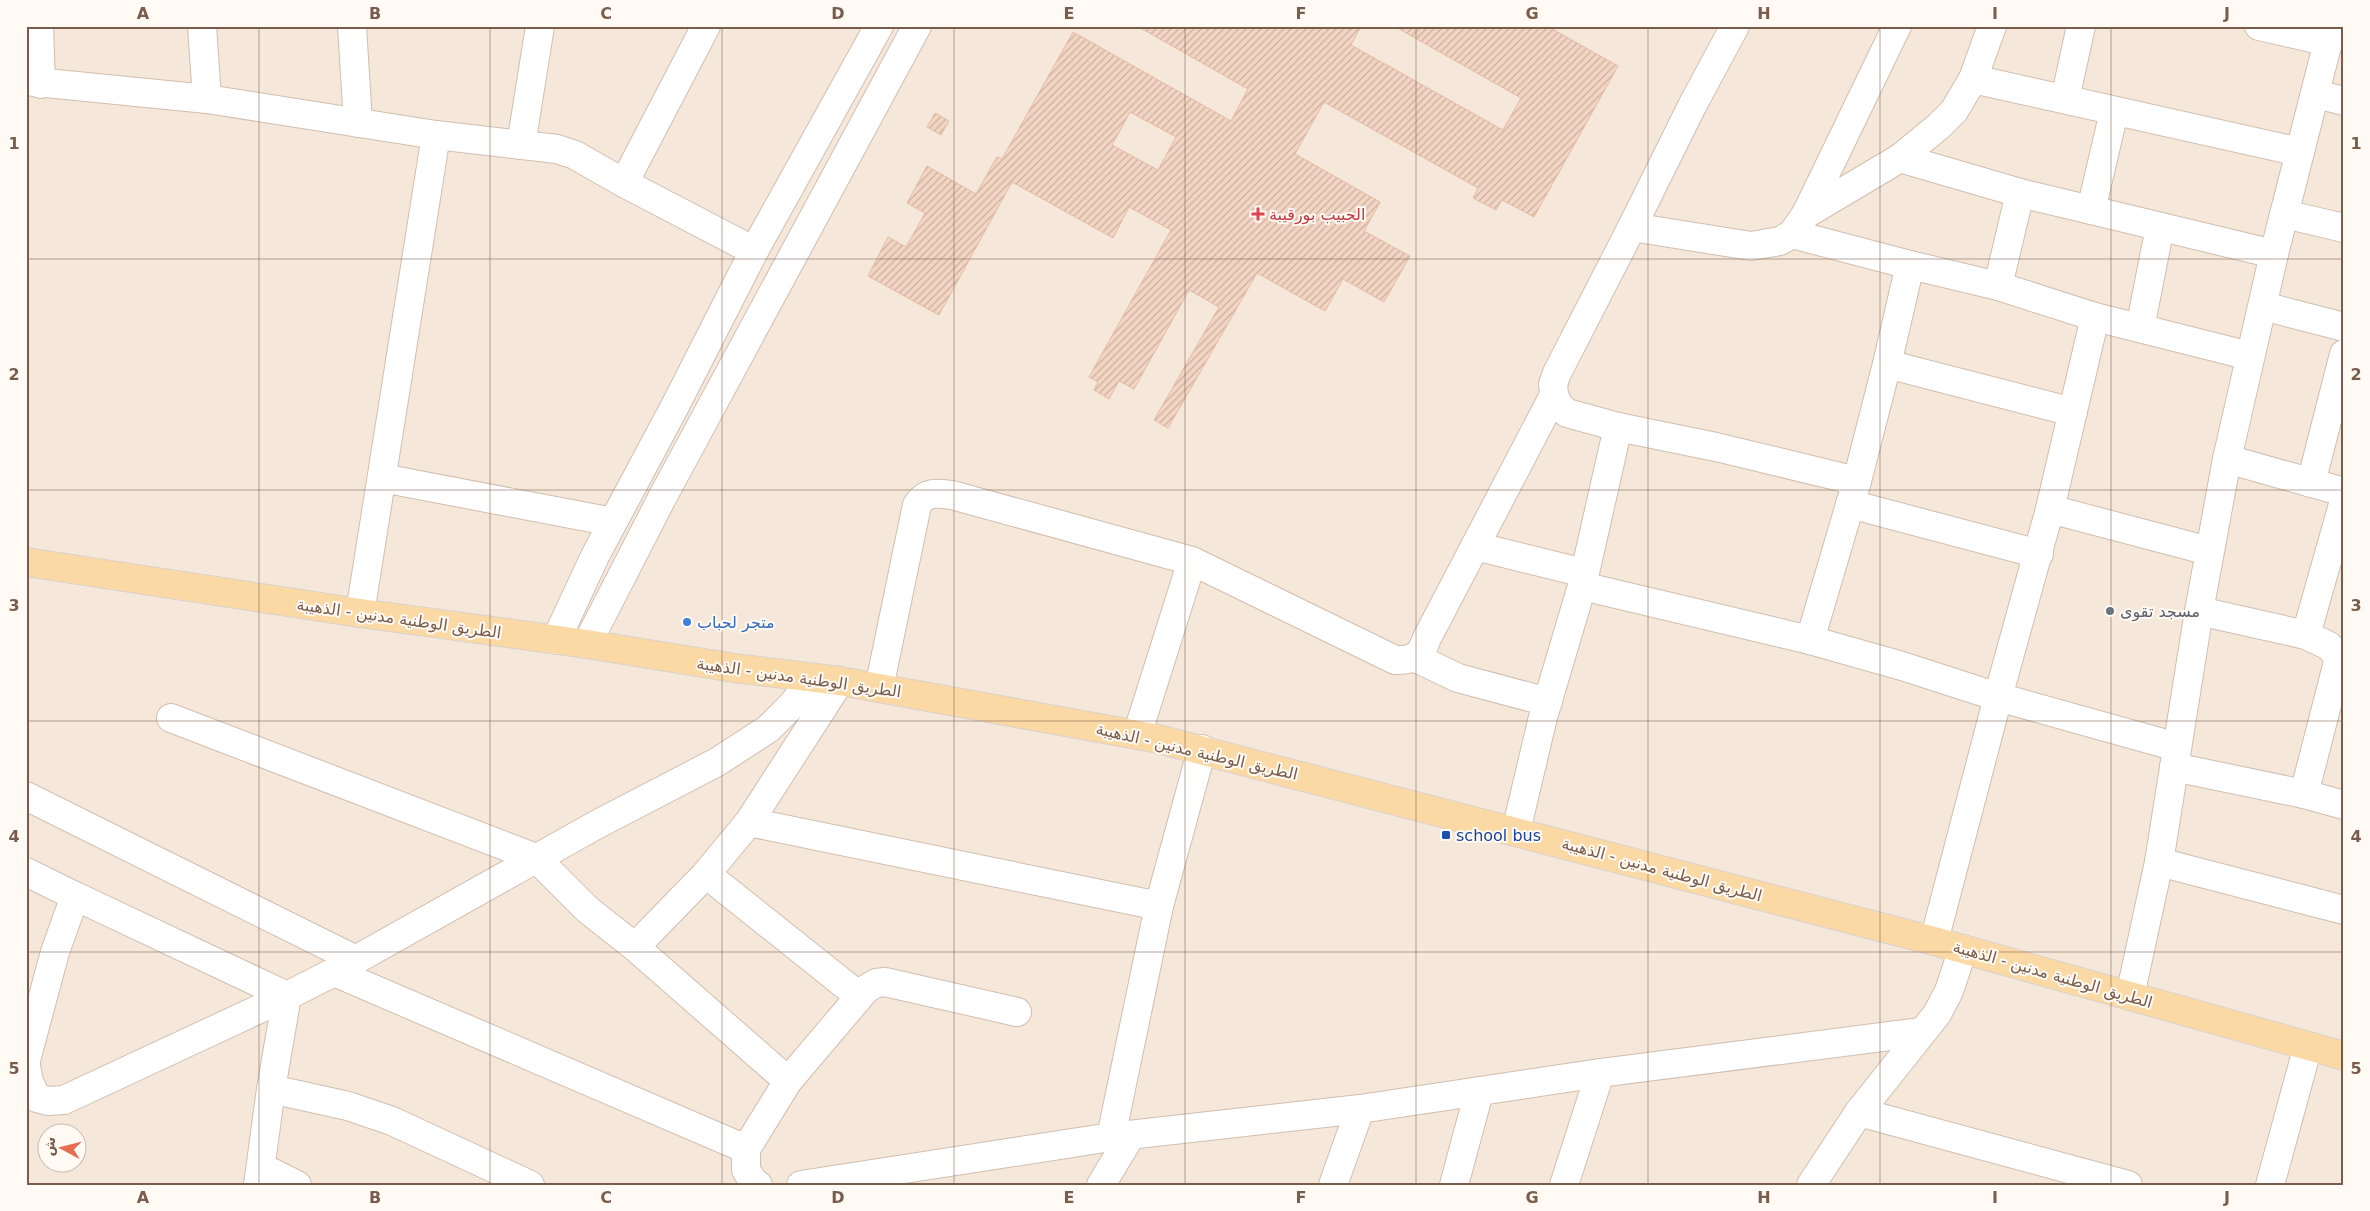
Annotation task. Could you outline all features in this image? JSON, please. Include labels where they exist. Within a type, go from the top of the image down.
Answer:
[{"type":"main road","name":"الطريق الوطنية مدنين - الذهيبة","points":[[26,562],[360,613],[587,644],[812,679],[840,681],[1137,735],[1202,749],[1934,941],[2308,1046],[2343,1051]]},
{"type":"street","points":[[39,26],[34,83],[207,99],[436,135],[557,149],[575,155],[624,183],[754,251]]},
{"type":"street","points":[[202,26],[207,99]]},
{"type":"street","points":[[352,26],[358,123]]},
{"type":"street","points":[[521,145],[540,26]]},
{"type":"street","points":[[624,183],[706,26]]},
{"type":"street","points":[[556,640],[595,556],[754,251],[879,26]]},
{"type":"street","points":[[587,644],[671,481],[917,26]]},
{"type":"street","points":[[1735,26],[1692,106],[1557,373],[1553,384],[1554,395],[1559,406],[1567,413],[1618,427],[1716,447],[2039,554]]},
{"type":"street","points":[[1799,224],[1897,26]]},
{"type":"street","points":[[1632,227],[1751,246],[1780,241],[1799,224],[1900,158],[1939,126],[1954,110],[1973,78],[1992,26]]},
{"type":"street","points":[[2065,99],[2081,26]]},
{"type":"street","points":[[2130,996],[2158,862],[2209,551],[2227,459],[2274,254],[2330,34],[2259,26]]},
{"type":"street","points":[[1973,78],[2114,112],[2300,152]]},
{"type":"street","points":[[2316,94],[2344,102]]},
{"type":"street","points":[[2091,210],[2114,112]]},
{"type":"street","points":[[360,613],[436,135]]},
{"type":"street","points":[[1900,158],[2020,193],[2274,254]]},
{"type":"street","points":[[1998,286],[2020,193]]},
{"type":"street","points":[[2284,214],[2344,228]]},
{"type":"street","points":[[1799,224],[1910,265],[1998,286],[2096,317],[2250,356]]},
{"type":"street","points":[[2140,328],[2160,227]]},
{"type":"street","points":[[1810,640],[1853,493],[1887,364],[1910,265]]},
{"type":"street","points":[[2263,306],[2344,327]]},
{"type":"street","points":[[1934,941],[1998,697],[2039,554],[2096,317]]},
{"type":"street","points":[[2310,483],[2344,354]]},
{"type":"street","points":[[1887,364],[2072,412]]},
{"type":"street","points":[[878,688],[917,505],[922,497],[928,494],[952,495],[1192,561],[1395,660],[1416,658],[1422,653],[1427,638],[1554,395]]},
{"type":"street","points":[[1516,831],[1548,702],[1583,580],[1618,427]]},
{"type":"street","points":[[2227,459],[2344,492]]},
{"type":"street","points":[[382,478],[613,522]]},
{"type":"street","points":[[2306,635],[2344,501]]},
{"type":"street","points":[[2050,509],[2209,551]]},
{"type":"street","points":[[1475,546],[1583,580],[1902,666],[2175,757],[2344,805]]},
{"type":"street","points":[[1137,735],[1192,561]]},
{"type":"street","points":[[2199,611],[2306,635],[2329,646],[2339,658],[2304,794]]},
{"type":"street","points":[[1416,658],[1458,678],[1548,702]]},
{"type":"street","points":[[26,1066],[29,1082],[37,1098],[48,1101],[64,1100],[287,996],[345,966],[536,858],[717,762],[768,729],[793,704],[812,679]]},
{"type":"street","points":[[635,947],[706,874],[750,822],[840,681]]},
{"type":"street","points":[[171,718],[536,858],[588,910],[635,947],[788,1081]]},
{"type":"street","points":[[1101,1185],[1121,1136],[1159,906],[1202,749]]},
{"type":"street","points":[[26,796],[345,966],[746,1149]]},
{"type":"street","points":[[750,822],[1159,906]]},
{"type":"street","points":[[2158,862],[2344,910]]},
{"type":"street","points":[[26,872],[287,996]]},
{"type":"street","points":[[706,874],[859,996]]},
{"type":"street","points":[[26,1060],[54,952],[75,896]]},
{"type":"street","points":[[1811,1185],[1859,1112],[1937,1014],[1949,991],[1963,949]]},
{"type":"street","points":[[754,1184],[746,1170],[746,1149],[788,1081],[859,996],[876,983],[885,982],[1017,1012]]},
{"type":"street","points":[[287,996],[271,1089],[260,1176],[297,1185]]},
{"type":"street","points":[[801,1185],[861,1180],[1121,1136],[1360,1109],[1600,1073],[1921,1032]]},
{"type":"street","points":[[2270,1185],[2308,1046]]},
{"type":"street","points":[[1564,1185],[1600,1073]]},
{"type":"street","points":[[271,1089],[348,1106],[392,1121],[530,1185]]},
{"type":"street","points":[[1454,1185],[1479,1092]]},
{"type":"street","points":[[1333,1185],[1360,1109]]},
{"type":"street","points":[[1859,1112],[2128,1185]]},
{"type":"shaded area","points":[[26,26],[2344,26],[2344,1185],[26,1185]]},
{"type":"building","name":"الحبيب بورقيبة","points":[[1137,26],[1361,26],[1351,45],[1503,130],[1521,98],[1394,26],[1547,26],[1618,66],[1534,217],[1502,200],[1496,210],[1473,198],[1478,188],[1324,102],[1295,154],[1380,202],[1364,231],[1410,256],[1384,302],[1343,279],[1325,311],[1257,273],[1168,428],[1154,420],[1219,307],[1189,290],[1134,389],[1119,381],[1109,399],[1094,390],[1098,382],[1089,377],[1171,230],[1129,207],[1113,238],[1012,182],[939,315],[868,276],[888,237],[906,247],[925,213],[907,203],[927,166],[976,194],[997,157],[1002,159],[1073,32],[1231,121],[1248,89]],"holes":[[[1130,112],[1176,137],[1158,170],[1112,145]]]},
{"type":"building","points":[[935,113],[949,121],[941,135],[927,127]]},
{"type":"place","name":"الحبيب بورقيبة","points":[[1258,214]]},
{"type":"place","name":"مسجد تقوى","points":[[2110,611]]},
{"type":"place","name":"متجر لحباب","points":[[687,622]]},
{"type":"place","name":"school bus","points":[[1446,835]]}]
